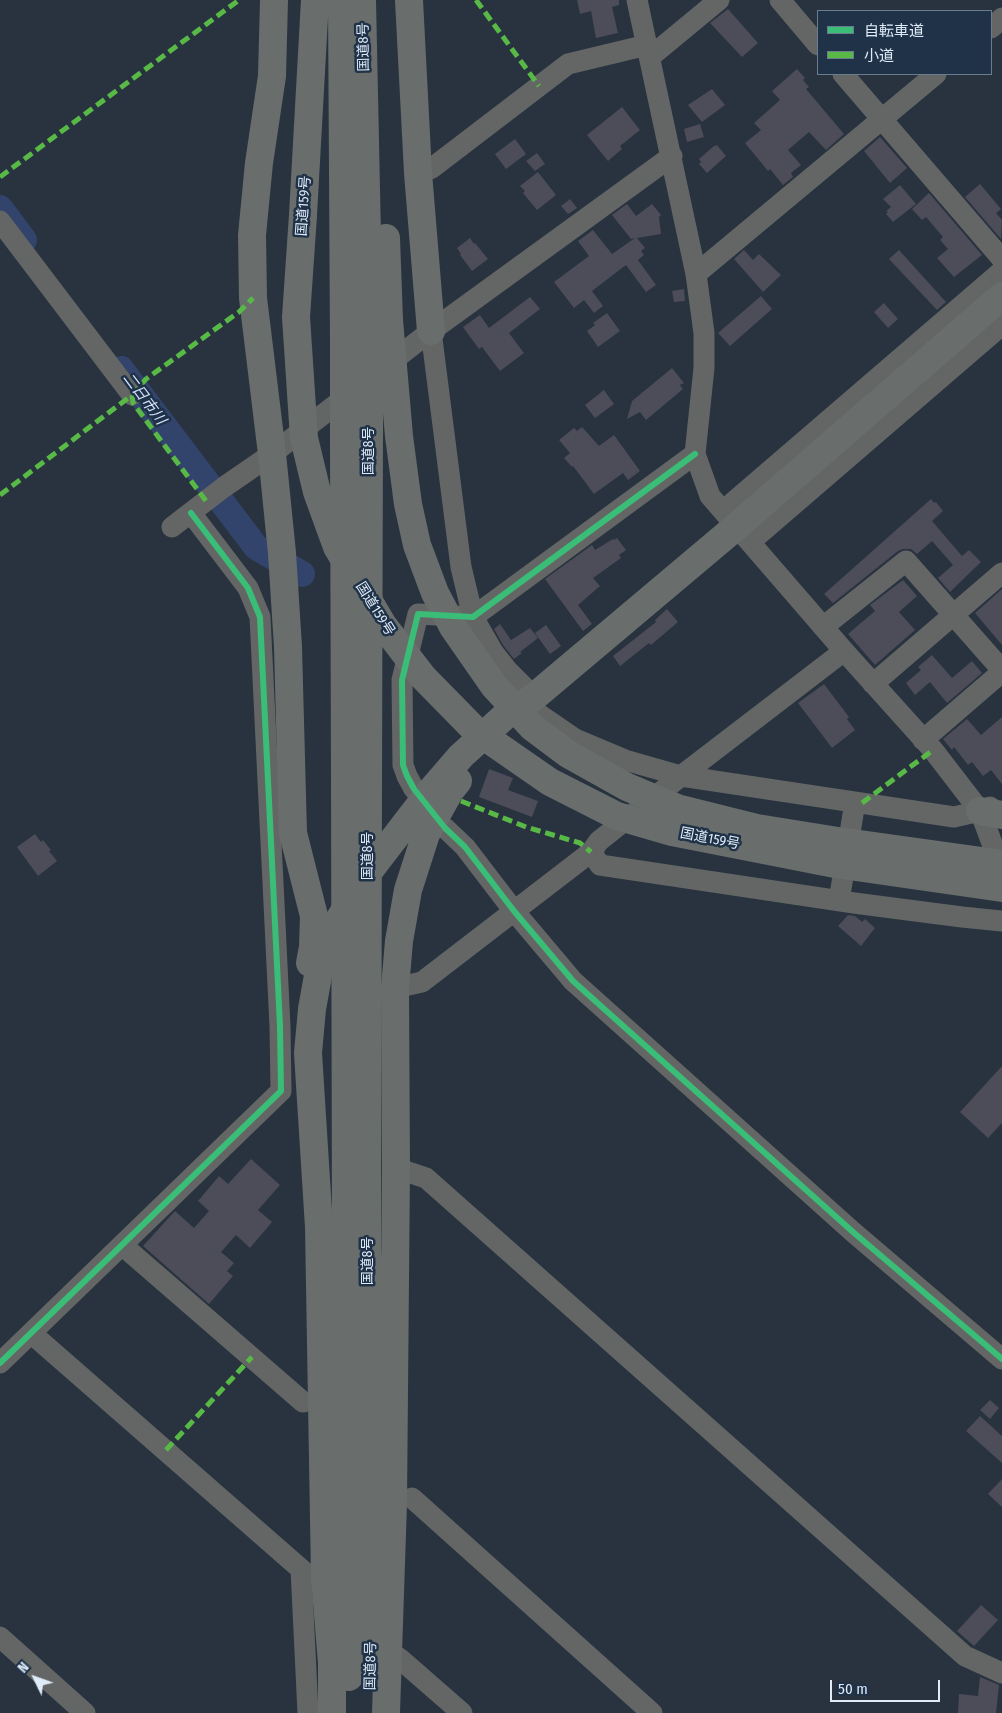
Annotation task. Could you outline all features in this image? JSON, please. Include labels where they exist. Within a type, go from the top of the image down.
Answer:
[{"type":"highway","points":[[274,0],[272,76],[258,163],[252,235],[253,298],[283,564],[288,647],[293,833],[314,916],[313,947],[303,1010],[308,1053],[319,1227],[313,1573],[332,1663],[332,1713]]},
{"type":"highway","points":[[298,0],[300,91],[298,144],[304,215]]},
{"type":"highway","name":"国道159号","points":[[316,0],[304,215],[296,317],[304,438],[317,492],[337,547],[382,625],[423,677],[475,730],[550,782],[617,816],[672,832],[835,864],[1002,888]]},
{"type":"highway","name":"国道8号","points":[[342,0],[344,446],[356,783],[357,1244],[349,1713]]},
{"type":"highway","name":"国道8号","points":[[363,0],[364,53]]},
{"type":"highway","points":[[409,0],[418,173],[431,331]]},
{"type":"highway","name":"国道159号","points":[[364,53],[378,67],[379,325],[399,436],[408,504],[417,545],[434,593],[453,627],[494,686],[532,727],[568,754],[626,787],[678,808],[757,828],[1002,864]]},
{"type":"highway","points":[[386,1713],[399,1493],[395,988],[399,941],[408,890],[426,834],[450,791],[474,761],[512,723],[537,706],[737,526],[1002,296]]},
{"type":"highway","name":"国道8号","points":[[356,783],[369,430],[379,325]]},
{"type":"highway","points":[[308,1053],[312,1009],[319,970],[333,930],[363,879],[429,793],[461,756],[506,715],[537,706]]},
{"type":"highway","name":"国道8号","points":[[357,1244],[371,1628],[370,1713]]},
{"type":"street","points":[[637,0],[696,274],[704,342],[704,368],[695,454],[710,496],[844,651],[933,750],[996,809],[1002,870]]},
{"type":"street","points":[[418,173],[432,168],[568,64],[648,51],[719,0]]},
{"type":"street","points":[[780,0],[817,44]]},
{"type":"street","points":[[992,27],[1002,18]]},
{"type":"street","points":[[844,75],[1002,259]]},
{"type":"street","points":[[696,274],[935,75]]},
{"type":"street","points":[[172,528],[224,487],[272,454],[431,331],[672,156]]},
{"type":"street","points":[[0,221],[132,395]]},
{"type":"street","points":[[737,526],[922,345],[1002,271]]},
{"type":"street","points":[[737,526],[1002,325]]},
{"type":"street","points":[[431,331],[461,567],[473,617],[493,652],[537,706],[575,739],[625,760],[681,776],[954,817],[996,809]]},
{"type":"street","points":[[414,789],[404,765],[402,680],[418,614],[473,617],[695,454]]},
{"type":"street","points":[[0,1363],[281,1091],[280,1026],[260,616],[248,588],[199,507]]},
{"type":"street","points":[[823,627],[906,561],[1002,671],[924,740]]},
{"type":"street","points":[[873,684],[1002,573]]},
{"type":"street","points":[[395,988],[422,982],[591,852],[599,842],[681,776],[844,651]]},
{"type":"street","points":[[840,901],[854,802]]},
{"type":"street","points":[[445,828],[465,848],[572,981],[852,1232],[1002,1359]]},
{"type":"street","points":[[591,852],[600,865],[840,901],[1002,921]]},
{"type":"street","points":[[396,1168],[426,1178],[965,1656],[1002,1673]]},
{"type":"street","points":[[122,1245],[270,1372],[268,1382],[304,1413],[315,1402]]},
{"type":"street","points":[[31,1333],[313,1573],[308,1713]]},
{"type":"street","points":[[448,1531],[450,1522],[404,1478],[399,1493],[448,1531],[652,1713]]},
{"type":"street","points":[[0,1637],[85,1713]]},
{"type":"street","points":[[388,1664],[399,1658],[462,1713]]},
{"type":"building","points":[[577,0],[619,0],[619,5],[612,7],[618,33],[596,38],[591,11],[580,14]]},
{"type":"building","points":[[728,9],[758,43],[742,57],[710,23]]},
{"type":"building","points":[[797,69],[805,78],[803,80],[809,87],[806,89],[844,134],[826,150],[809,132],[788,150],[801,165],[791,173],[793,177],[783,185],[770,169],[768,171],[745,143],[761,130],[754,123],[780,100],[772,91]]},
{"type":"building","points":[[712,89],[725,105],[702,122],[688,105]]},
{"type":"building","points":[[622,107],[640,130],[620,146],[622,149],[608,161],[587,135]]},
{"type":"building","points":[[700,124],[704,137],[687,142],[684,129]]},
{"type":"building","points":[[880,137],[907,168],[890,183],[864,151]]},
{"type":"building","points":[[515,139],[526,154],[506,169],[495,154]]},
{"type":"building","points":[[717,145],[726,156],[707,173],[699,164],[701,162],[699,159]]},
{"type":"building","points":[[537,153],[545,164],[535,171],[526,161]]},
{"type":"building","points":[[538,172],[556,195],[537,210],[523,193],[525,191],[520,186]]},
{"type":"building","points":[[980,184],[1001,209],[996,213],[1002,220],[1001,239],[965,197]]},
{"type":"building","points":[[900,185],[916,204],[893,222],[886,214],[888,212],[886,211],[891,207],[883,199]]},
{"type":"building","points":[[929,193],[982,255],[954,277],[937,258],[948,249],[940,240],[943,237],[926,217],[922,220],[912,209]]},
{"type":"building","points":[[570,199],[577,208],[568,214],[561,206]]},
{"type":"building","points":[[627,204],[636,216],[652,204],[661,215],[659,217],[661,234],[637,238],[645,248],[641,251],[644,255],[638,260],[656,285],[646,292],[626,265],[592,291],[603,306],[594,313],[584,300],[574,308],[554,282],[589,256],[578,241],[593,230],[612,254],[635,238],[631,239],[612,215]]},
{"type":"building","points":[[470,238],[488,259],[472,271],[457,248]]},
{"type":"building","points":[[744,250],[753,260],[759,254],[781,275],[763,292],[734,259]]},
{"type":"building","points":[[899,250],[946,302],[937,310],[889,259]]},
{"type":"building","points":[[684,289],[685,301],[674,302],[672,291]]},
{"type":"building","points":[[761,296],[772,309],[730,346],[718,333]]},
{"type":"building","points":[[530,297],[540,309],[509,333],[524,353],[500,371],[482,347],[479,349],[463,327],[480,315],[489,328]]},
{"type":"building","points":[[884,303],[898,319],[888,328],[874,312]]},
{"type":"building","points":[[607,313],[620,331],[598,347],[587,331],[595,325],[593,323]]},
{"type":"building","points":[[672,368],[684,383],[680,385],[683,389],[646,420],[640,412],[627,419],[632,401]]},
{"type":"building","points":[[604,390],[614,404],[595,418],[585,405]]},
{"type":"building","points":[[582,427],[599,446],[614,435],[640,471],[628,480],[623,473],[594,494],[573,466],[564,458],[570,453],[559,440],[574,428],[577,431]]},
{"type":"building","points":[[931,499],[943,511],[932,521],[962,556],[969,550],[981,562],[950,592],[938,578],[953,565],[932,541],[917,554],[911,549],[898,551],[833,603],[824,594]]},
{"type":"building","points":[[617,538],[626,550],[619,555],[621,558],[593,578],[600,586],[578,605],[592,624],[583,631],[545,579],[592,545],[595,550]]},
{"type":"building","points":[[903,580],[917,596],[899,612],[915,630],[875,665],[848,634],[875,611],[870,605]]},
{"type":"building","points":[[1002,589],[1002,645],[975,613]]},
{"type":"building","points":[[667,609],[678,622],[651,645],[649,643],[620,666],[613,656],[656,622],[655,620]]},
{"type":"building","points":[[500,624],[511,640],[530,628],[538,638],[514,659],[494,629]]},
{"type":"building","points":[[546,625],[561,646],[550,654],[535,633]]},
{"type":"building","points":[[932,655],[952,678],[972,661],[982,673],[947,703],[930,682],[915,695],[906,683],[921,670],[918,667]]},
{"type":"building","points":[[824,684],[849,717],[847,719],[855,730],[832,748],[798,703]]},
{"type":"building","points":[[1002,717],[1002,784],[991,770],[983,776],[972,762],[968,765],[954,747],[952,750],[943,739],[967,719],[981,735]]},
{"type":"building","points":[[489,769],[513,778],[508,790],[538,801],[532,817],[479,797]]},
{"type":"building","points":[[35,834],[41,842],[43,840],[57,861],[38,876],[17,847]]},
{"type":"building","points":[[848,915],[855,916],[862,922],[865,919],[875,928],[861,946],[838,926]]},
{"type":"building","points":[[1002,1066],[1002,1123],[988,1138],[960,1112]]},
{"type":"building","points":[[251,1159],[280,1185],[258,1210],[272,1222],[250,1248],[236,1235],[221,1252],[234,1263],[227,1271],[233,1276],[209,1304],[143,1246],[175,1211],[194,1228],[209,1211],[198,1201],[219,1176],[228,1184]]},
{"type":"building","points":[[990,1400],[999,1408],[990,1419],[980,1410]]},
{"type":"building","points":[[980,1416],[1002,1436],[1002,1463],[966,1431]]},
{"type":"building","points":[[1002,1479],[1002,1507],[988,1494]]},
{"type":"building","points":[[981,1605],[998,1620],[974,1646],[957,1631]]},
{"type":"building","points":[[980,1677],[999,1685],[996,1713],[958,1713],[959,1694],[978,1696]]},
{"type":"waterway","name":"二日市川","points":[[0,208],[24,240]]},
{"type":"waterway","name":"二日市川","points":[[121,369],[256,547],[302,574]]},
{"type":"marked path","points":[[0,177],[239,0]]},
{"type":"marked path","points":[[476,0],[539,86]]},
{"type":"marked path","points":[[0,495],[132,395],[146,379],[239,312],[253,298]]},
{"type":"marked path","points":[[132,395],[133,403],[206,501]]},
{"type":"marked path","points":[[862,803],[933,750]]},
{"type":"marked path","points":[[461,801],[526,827],[580,843],[591,852]]},
{"type":"marked path","points":[[166,1450],[252,1357]]},
{"type":"cycle path","points":[[695,454],[473,617],[418,614],[402,680],[403,765],[414,789],[445,828],[465,847],[514,911],[573,981],[853,1232],[1002,1359]]},
{"type":"cycle path","points":[[0,1363],[281,1091],[280,1026],[260,617],[248,588],[191,513]]}]
